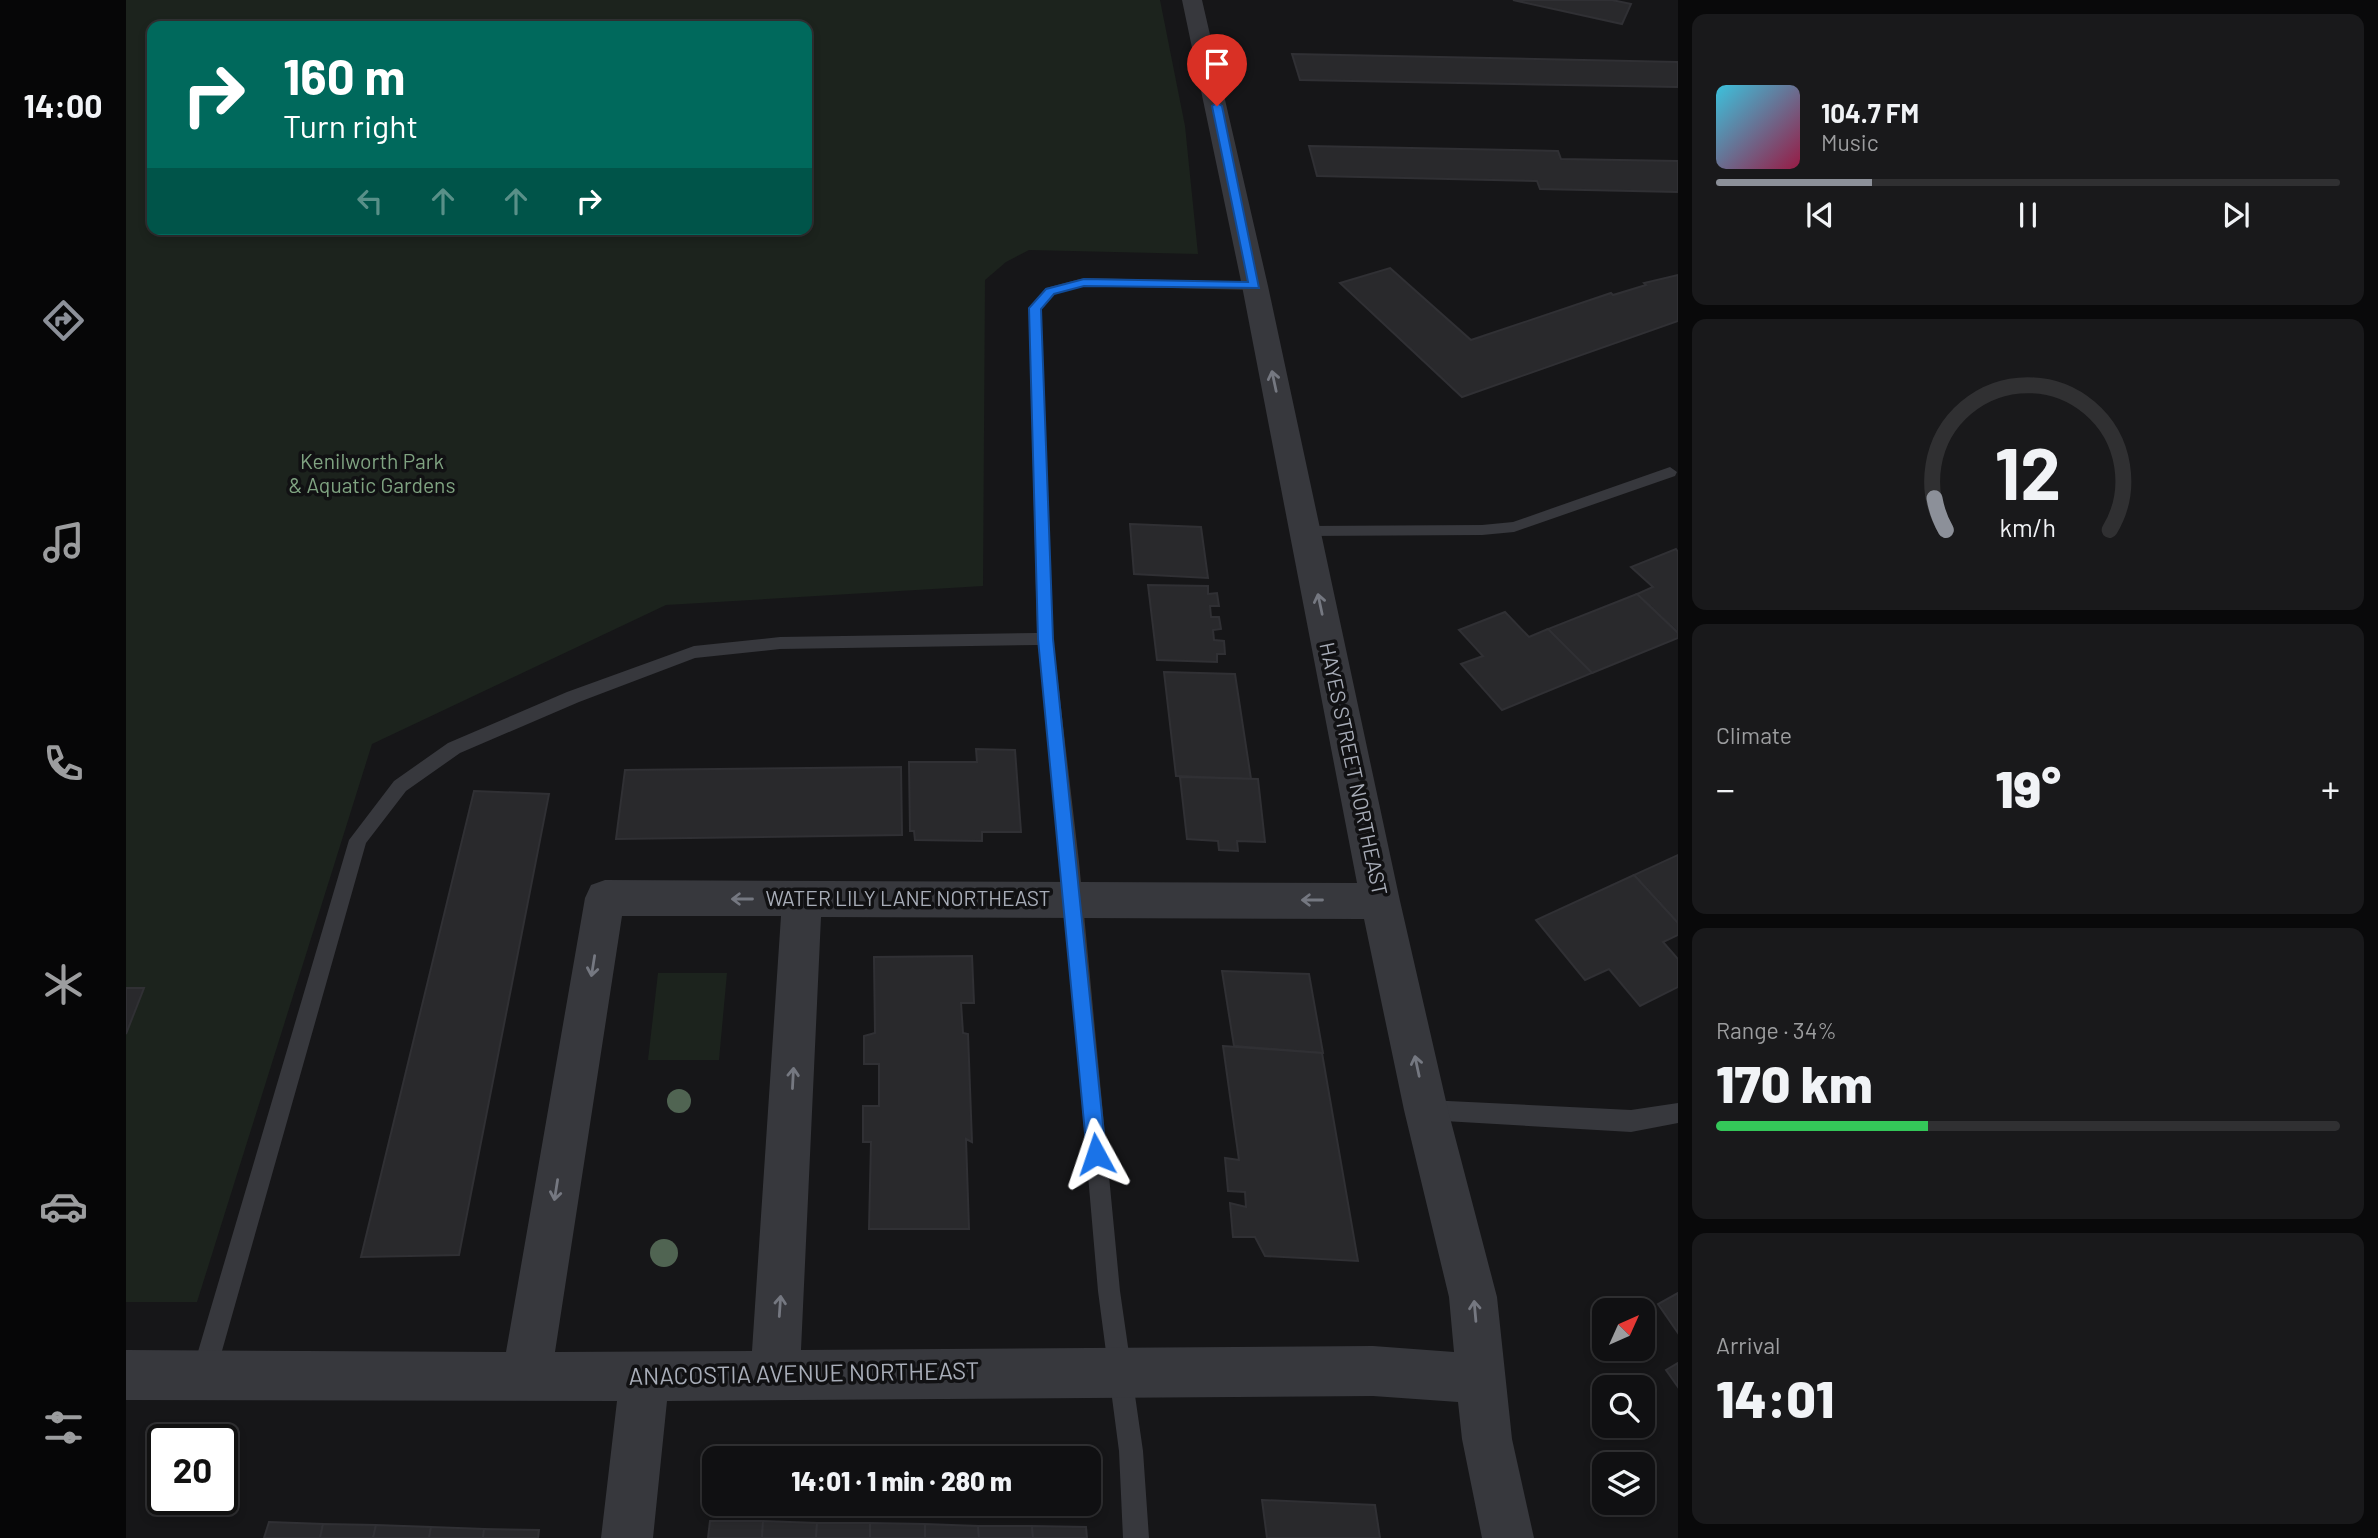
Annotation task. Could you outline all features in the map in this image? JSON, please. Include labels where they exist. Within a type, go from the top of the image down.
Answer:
[{"type":"street","name":"HAYES STREET NORTHEAST","points":[[1192,0],[1255,286],[1380,901],[1426,1110],[1474,1297],[1487,1439],[1508,1538]]},
{"type":"street","name":"WATER LILY LANE NORTHEAST","points":[[526,1377],[605,898],[1380,901]]},
{"type":"street","points":[[775,1374],[802,900]]},
{"type":"street","name":"ANACOSTIA AVENUE NORTHEAST","points":[[126,1375],[526,1377],[1373,1371],[1481,1379]]},
{"type":"street","points":[[627,1538],[645,1376]]},
{"type":"lane","points":[[1136,1538],[1131,1451],[1119,1372],[1045,639],[1035,308],[1050,291],[1084,282],[1255,286]]},
{"type":"lane","points":[[1305,531],[1482,530],[1514,527],[1670,472]]},
{"type":"lane","points":[[203,1375],[358,840],[400,786],[454,748],[573,697],[694,652],[780,643],[1045,639]]},
{"type":"lane","points":[[1426,1110],[1631,1121],[1678,1113]]},
{"type":"green space","name":"Kenilworth Park & Aquatic Gardens","points":[[126,0],[1160,0],[1185,126],[1198,254],[1029,250],[1006,262],[985,280],[983,586],[666,605],[372,744],[197,1302],[126,1302]]},
{"type":"green space","points":[[658,973],[727,973],[719,1060],[648,1060]]},
{"type":"building","points":[[1513,0],[1612,0],[1631,4],[1622,24]]},
{"type":"building","points":[[1292,54],[1678,62],[1678,87],[1300,80]]},
{"type":"building","points":[[1309,146],[1558,151],[1561,159],[1678,161],[1678,192],[1540,189],[1537,181],[1317,176]]},
{"type":"building","points":[[1390,268],[1471,340],[1611,293],[1613,295],[1646,285],[1644,283],[1678,275],[1678,321],[1462,397],[1340,283]]},
{"type":"building","points":[[1130,524],[1201,527],[1208,578],[1134,574]]},
{"type":"building","points":[[1676,549],[1678,633],[1637,594],[1653,587],[1631,567]]},
{"type":"building","points":[[1148,585],[1208,586],[1208,594],[1217,593],[1219,606],[1210,606],[1211,617],[1219,617],[1221,629],[1213,630],[1214,640],[1224,641],[1225,654],[1217,654],[1217,662],[1157,660]]},
{"type":"building","points":[[1637,594],[1678,633],[1678,638],[1592,673],[1548,629]]},
{"type":"building","points":[[1505,612],[1529,637],[1548,629],[1592,673],[1502,710],[1461,664],[1483,656],[1459,630]]},
{"type":"building","points":[[1164,672],[1235,674],[1251,779],[1176,776]]},
{"type":"building","points":[[976,749],[1015,750],[1021,832],[982,832],[982,841],[915,840],[914,831],[910,831],[909,762],[977,762]]},
{"type":"building","points":[[901,767],[902,835],[616,839],[625,770]]},
{"type":"building","points":[[1180,777],[1258,779],[1265,842],[1237,841],[1238,851],[1219,850],[1218,841],[1187,839]]},
{"type":"building","points":[[474,791],[549,794],[459,1255],[361,1257]]},
{"type":"building","points":[[1678,855],[1678,923],[1634,875]]},
{"type":"building","points":[[1634,875],[1678,923],[1678,935],[1663,942],[1678,959],[1678,987],[1640,1006],[1609,969],[1585,980],[1536,920]]},
{"type":"building","points":[[972,956],[974,1003],[961,1003],[963,1033],[968,1034],[972,1142],[966,1139],[969,1229],[869,1229],[871,1142],[863,1142],[863,1106],[879,1106],[879,1064],[864,1064],[864,1036],[875,1033],[874,957]]},
{"type":"building","points":[[1222,971],[1309,974],[1323,1053],[1234,1046]]},
{"type":"building","points":[[126,988],[144,988],[126,1034]]},
{"type":"building","points":[[1223,1046],[1322,1053],[1358,1261],[1265,1256],[1255,1237],[1233,1237],[1230,1203],[1246,1207],[1245,1192],[1228,1191],[1225,1158],[1239,1160]]},
{"type":"building","points":[[1678,1293],[1678,1333],[1658,1304]]},
{"type":"building","points":[[1678,1363],[1678,1387],[1666,1370]]},
{"type":"building","points":[[1262,1500],[1375,1505],[1380,1538],[1267,1538]]},
{"type":"building","points":[[710,1521],[763,1521],[762,1538],[708,1538]]},
{"type":"building","points":[[763,1521],[817,1523],[816,1538],[762,1538]]},
{"type":"building","points":[[269,1522],[323,1524],[320,1538],[264,1538]]},
{"type":"building","points":[[817,1523],[870,1523],[870,1538],[816,1538]]},
{"type":"building","points":[[870,1523],[925,1524],[925,1538],[870,1538]]},
{"type":"building","points":[[323,1524],[376,1525],[373,1538],[320,1538]]},
{"type":"building","points":[[925,1524],[978,1526],[979,1538],[925,1538]]},
{"type":"building","points":[[376,1525],[431,1527],[429,1538],[373,1538]]},
{"type":"building","points":[[978,1526],[1032,1526],[1033,1538],[979,1538]]},
{"type":"building","points":[[1032,1526],[1086,1527],[1087,1538],[1033,1538]]},
{"type":"building","points":[[431,1527],[484,1529],[483,1538],[429,1538]]},
{"type":"building","points":[[484,1529],[539,1530],[538,1538],[483,1538]]},
{"type":"route","points":[[1096,1154],[1070,862],[1045,639],[1035,308],[1041,298],[1050,291],[1084,282],[1255,286],[1217,106]]}]
